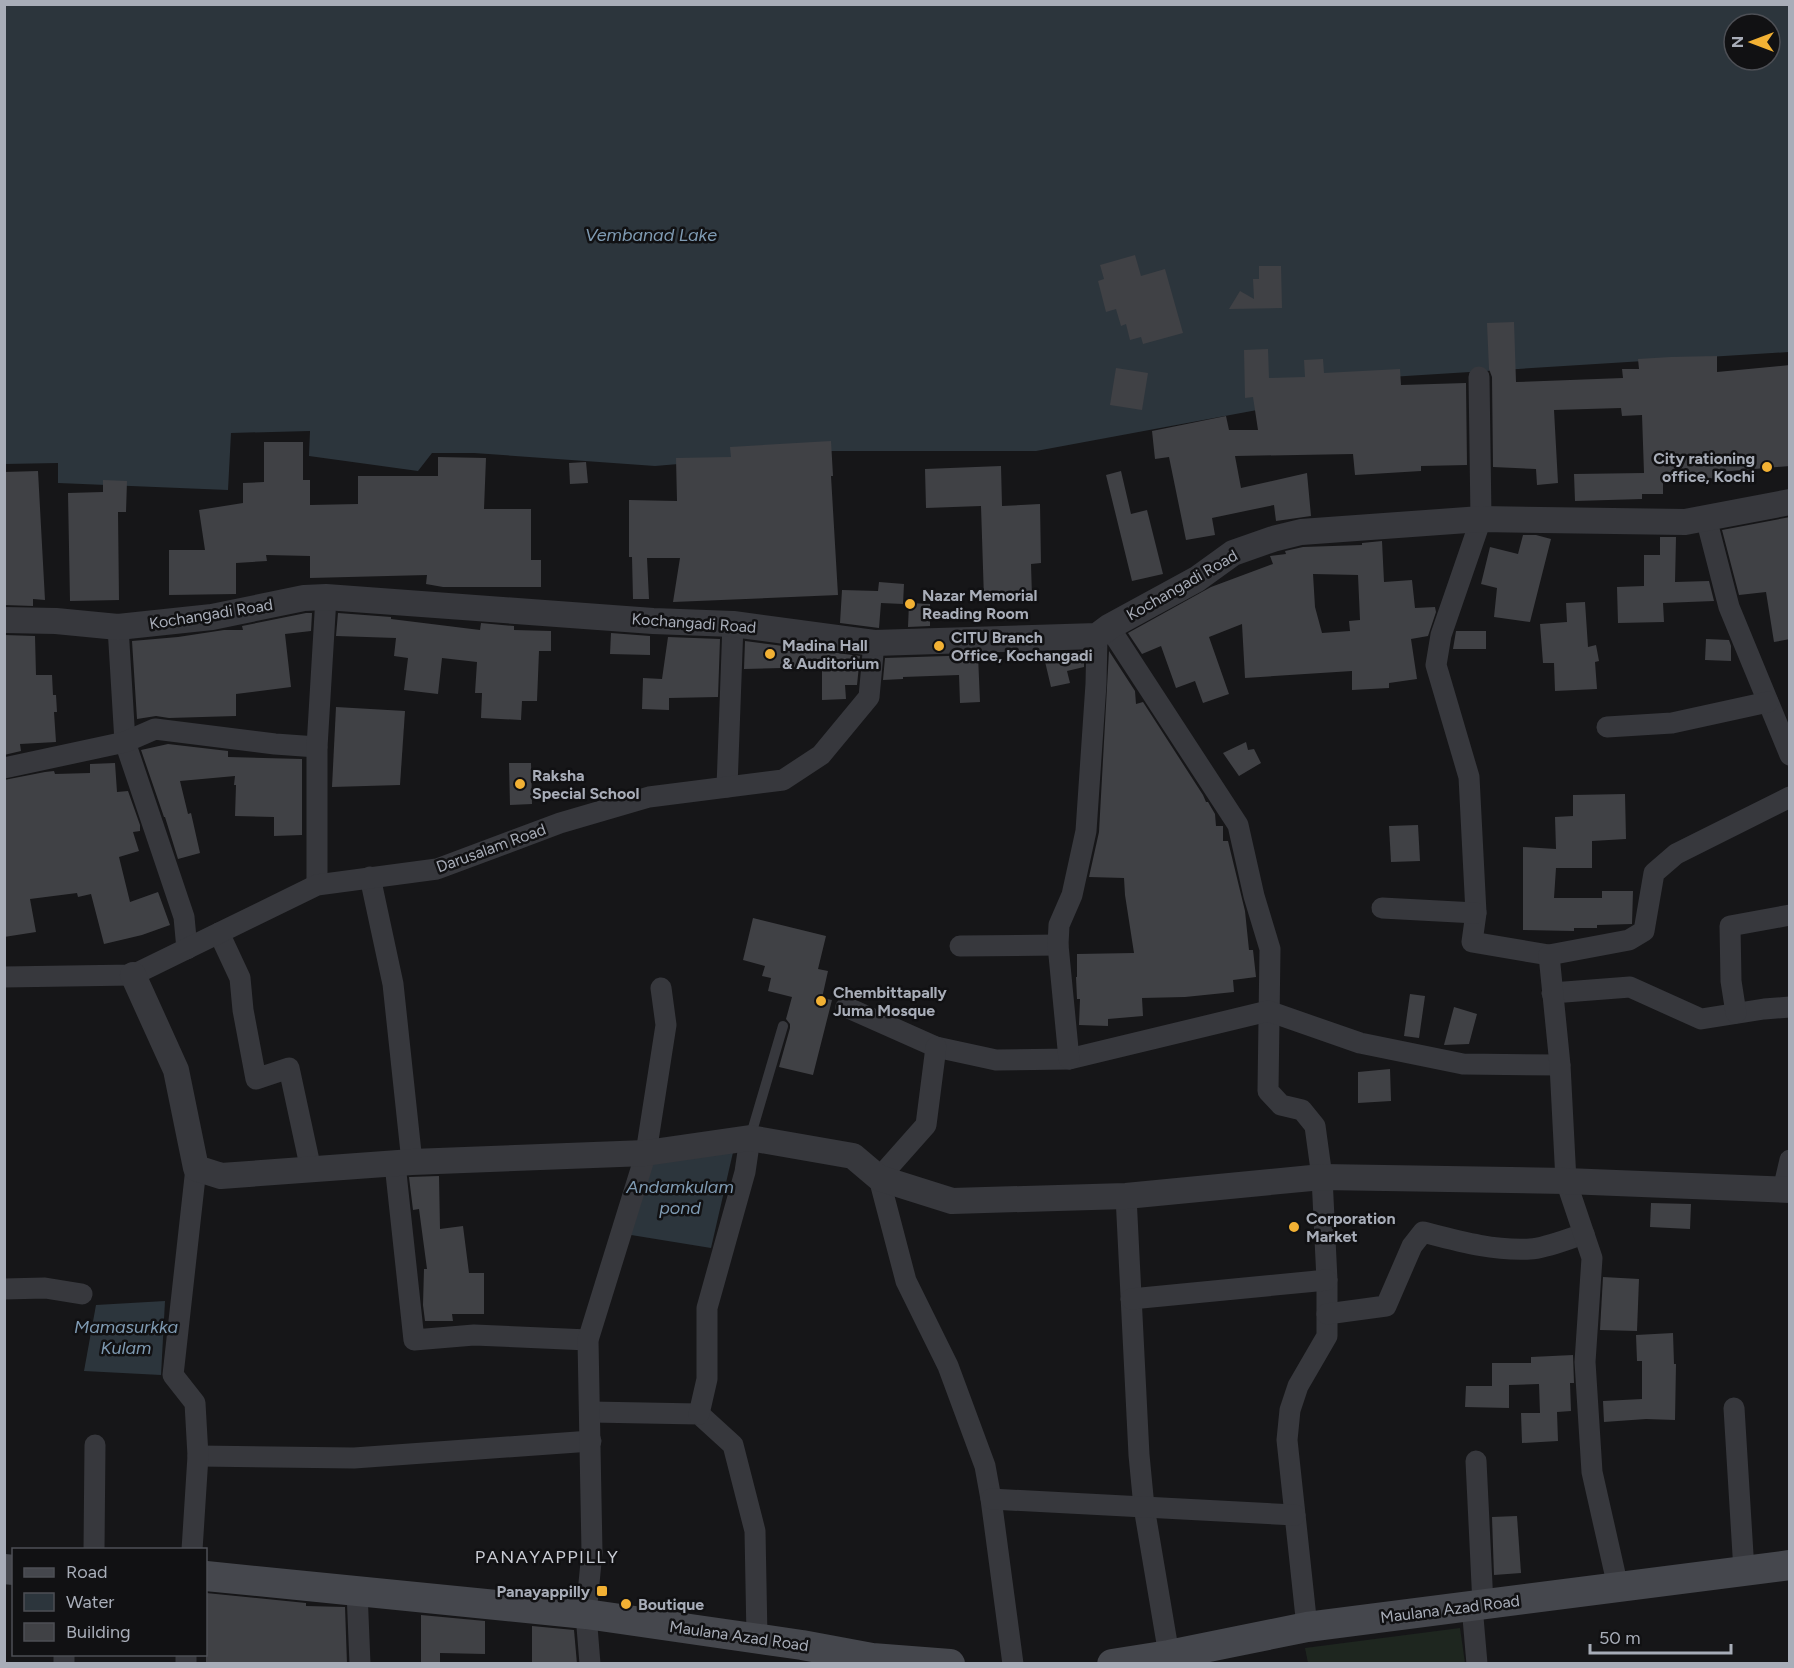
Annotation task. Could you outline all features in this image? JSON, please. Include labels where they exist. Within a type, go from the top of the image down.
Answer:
[{"type":"main road","name":"Maulana Azad Road","points":[[1112,1664],[1181,1656],[1307,1627],[1744,1571],[1789,1572]]},
{"type":"main road","name":"Maulana Azad Road","points":[[207,1576],[586,1614],[757,1638],[872,1658],[950,1664]]},
{"type":"street","points":[[1479,377],[1481,519],[1442,634],[1436,665],[1469,777],[1476,913],[1472,942],[1549,955],[1629,940],[1644,931],[1654,873],[1676,854],[1790,796]]},
{"type":"street","name":"Kochangadi Road","points":[[4,620],[56,621],[118,627],[212,617],[304,598],[326,597],[641,620],[733,624],[874,643],[1103,632],[1197,579],[1233,553],[1301,532],[1481,519],[1686,522],[1790,502]]},
{"type":"street","points":[[1706,518],[1729,607],[1790,755]]},
{"type":"street","points":[[318,885],[318,747],[326,597]]},
{"type":"street","points":[[727,787],[733,624]]},
{"type":"street","points":[[118,627],[125,742],[184,917],[187,949]]},
{"type":"street","points":[[1069,1059],[1058,945],[1059,925],[1072,895],[1086,831],[1096,684],[1103,632]]},
{"type":"street","points":[[1103,632],[1238,825],[1254,896],[1270,949],[1268,1091],[1281,1105],[1302,1110],[1315,1126],[1322,1177],[1327,1336],[1298,1386],[1290,1410],[1287,1440],[1307,1627]]},
{"type":"street","name":"Darusalam Road","points":[[4,977],[133,975],[318,885],[436,869],[560,823],[649,797],[783,780],[821,755],[869,697],[874,643]]},
{"type":"street","points":[[1606,727],[1672,723],[1768,702]]},
{"type":"street","points":[[4,768],[125,742],[155,729],[318,747]]},
{"type":"street","points":[[370,877],[393,984],[414,1340],[474,1335],[588,1340]]},
{"type":"street","points":[[1382,908],[1476,913]]},
{"type":"street","points":[[1736,1013],[1731,981],[1730,926],[1790,915]]},
{"type":"street","points":[[219,933],[240,978],[243,1010],[256,1079],[289,1068],[311,1170]]},
{"type":"street","points":[[960,946],[1058,945]]},
{"type":"street","points":[[1549,955],[1560,1065],[1566,1181],[1592,1258],[1585,1362],[1592,1472],[1618,1587]]},
{"type":"street","points":[[133,975],[176,1070],[196,1168],[173,1375],[195,1402],[198,1456],[192,1548]]},
{"type":"street","points":[[1552,993],[1630,987],[1701,1019],[1790,1007]]},
{"type":"street","points":[[590,1664],[586,1614],[592,1552],[588,1340],[646,1153],[666,1025],[661,988]]},
{"type":"street","points":[[846,1007],[936,1047],[996,1060],[1069,1059],[1268,1011],[1360,1043],[1463,1064],[1560,1065]]},
{"type":"street","points":[[879,1178],[926,1125],[936,1047]]},
{"type":"street","points":[[196,1168],[221,1176],[404,1163],[646,1153],[750,1138],[853,1156],[879,1178],[952,1201],[1126,1196],[1322,1177],[1566,1181],[1786,1190],[1790,1160]]},
{"type":"street","points":[[699,1414],[708,1379],[708,1308],[745,1172],[750,1138]]},
{"type":"street","points":[[879,1178],[906,1281],[948,1366],[985,1466],[1013,1664]]},
{"type":"street","points":[[1126,1196],[1144,1507],[1181,1656]]},
{"type":"street","points":[[1327,1314],[1386,1306],[1412,1246],[1423,1232],[1465,1243],[1497,1248],[1531,1249],[1584,1234]]},
{"type":"street","points":[[1131,1299],[1327,1280]]},
{"type":"street","points":[[4,1289],[45,1288],[82,1294]]},
{"type":"street","points":[[1734,1408],[1744,1571]]},
{"type":"street","points":[[591,1412],[699,1414],[733,1445],[755,1530],[757,1638]]},
{"type":"street","points":[[198,1456],[354,1458],[591,1441]]},
{"type":"street","points":[[94,1548],[95,1445]]},
{"type":"street","points":[[1476,1461],[1477,1664]]},
{"type":"street","points":[[991,1499],[1295,1515]]},
{"type":"street","points":[[357,1591],[360,1664]]},
{"type":"lane","points":[[750,1138],[783,1026]]},
{"type":"shaded area","points":[[1460,1628],[1465,1663],[1308,1663],[1305,1648]]},
{"type":"water","name":"Vembanad Lake","points":[[4,5],[1789,5],[1789,352],[1310,382],[1289,404],[1036,451],[833,451],[655,466],[474,453],[432,453],[418,471],[309,456],[310,431],[231,433],[228,490],[58,483],[58,463],[5,464]]},
{"type":"water","name":"Andamkulam pond","points":[[734,1148],[711,1248],[625,1234],[649,1158]]},
{"type":"water","name":"Mamasurkka Kulam","points":[[165,1301],[161,1375],[84,1371],[96,1305]]},
{"type":"building","points":[[1135,255],[1141,276],[1165,269],[1183,333],[1143,344],[1141,337],[1130,340],[1126,324],[1121,326],[1116,309],[1106,312],[1098,281],[1104,279],[1100,265]]},
{"type":"building","points":[[1259,266],[1281,266],[1282,308],[1229,309],[1240,291],[1254,299],[1253,279],[1259,279]]},
{"type":"building","points":[[1514,322],[1516,382],[1623,378],[1622,369],[1639,369],[1638,359],[1717,356],[1717,372],[1790,365],[1790,466],[1720,472],[1720,478],[1663,480],[1663,494],[1642,494],[1642,499],[1575,501],[1574,474],[1644,473],[1642,415],[1622,416],[1621,408],[1554,410],[1558,483],[1537,485],[1536,469],[1493,467],[1492,377],[1489,369],[1487,323]]},
{"type":"building","points":[[1268,349],[1269,378],[1305,377],[1304,360],[1323,359],[1324,373],[1400,369],[1401,385],[1466,383],[1467,465],[1421,466],[1421,471],[1355,475],[1353,454],[1235,456],[1241,488],[1307,473],[1311,516],[1276,521],[1274,505],[1212,518],[1215,535],[1186,540],[1169,457],[1155,459],[1152,431],[1226,416],[1229,430],[1258,430],[1253,397],[1245,398],[1244,350]]},
{"type":"building","points":[[1116,368],[1148,373],[1142,410],[1110,405]]},
{"type":"building","points":[[831,441],[838,595],[673,602],[680,558],[647,558],[649,599],[633,599],[632,557],[629,557],[629,500],[677,501],[676,458],[731,457],[730,447]]},
{"type":"building","points":[[264,442],[303,442],[303,480],[310,480],[310,505],[358,504],[358,476],[438,476],[438,457],[486,458],[484,509],[531,509],[531,560],[541,560],[541,587],[443,587],[426,584],[427,575],[310,578],[310,556],[266,555],[267,561],[236,563],[236,594],[169,595],[169,550],[205,550],[199,510],[243,503],[243,483],[264,482]]},
{"type":"building","points":[[586,462],[588,483],[570,484],[569,463]]},
{"type":"building","points":[[1001,466],[1002,506],[1040,504],[1041,563],[1031,564],[1032,597],[984,599],[981,506],[926,508],[925,469]]},
{"type":"building","points":[[38,471],[45,600],[33,599],[33,606],[4,605],[4,472]]},
{"type":"building","points":[[1121,471],[1131,514],[1147,510],[1163,574],[1132,581],[1106,475]]},
{"type":"building","points":[[103,480],[127,481],[126,512],[118,512],[119,600],[70,601],[68,493],[103,492]]},
{"type":"building","points":[[1790,517],[1790,639],[1774,642],[1766,592],[1739,595],[1722,530]]},
{"type":"building","points":[[1523,535],[1536,535],[1551,539],[1530,622],[1494,617],[1497,588],[1481,584],[1490,547],[1518,554]]},
{"type":"building","points":[[1660,537],[1676,537],[1675,582],[1709,581],[1714,601],[1663,603],[1664,622],[1618,623],[1617,587],[1644,586],[1644,555],[1660,555]]},
{"type":"building","points":[[1382,541],[1384,582],[1412,580],[1415,608],[1435,607],[1436,612],[1428,636],[1411,639],[1417,679],[1389,683],[1389,688],[1352,690],[1352,671],[1245,678],[1242,624],[1209,637],[1229,694],[1203,703],[1195,681],[1176,688],[1161,646],[1142,654],[1128,633],[1211,587],[1273,564],[1270,556],[1286,554],[1285,551],[1303,547],[1362,545],[1362,543]],"holes":[[[1313,574],[1358,575],[1360,620],[1349,621],[1350,631],[1322,633],[1315,607]]]},
{"type":"building","points":[[879,582],[904,584],[903,604],[881,603],[879,628],[840,623],[842,590],[878,591]]},
{"type":"building","points":[[1585,602],[1588,647],[1596,645],[1599,661],[1595,662],[1597,689],[1555,691],[1554,663],[1543,663],[1540,624],[1567,622],[1566,603]]},
{"type":"building","points":[[909,603],[930,604],[930,626],[908,627]]},
{"type":"building","points":[[312,613],[311,631],[285,634],[291,687],[236,694],[236,716],[169,718],[156,716],[137,719],[132,641],[224,630],[243,630],[242,626]]},
{"type":"building","points":[[338,613],[391,617],[391,619],[480,630],[481,623],[514,626],[514,630],[551,631],[551,651],[539,651],[537,701],[522,701],[521,720],[481,718],[482,693],[475,693],[477,662],[442,658],[438,694],[404,690],[408,658],[394,656],[396,638],[336,636]]},
{"type":"building","points":[[1456,631],[1486,631],[1486,649],[1453,649]]},
{"type":"building","points":[[611,633],[650,636],[650,655],[610,654]]},
{"type":"building","points":[[4,635],[35,636],[36,675],[52,675],[57,712],[54,712],[56,742],[20,744],[21,751],[4,755]]},
{"type":"building","points":[[668,637],[720,639],[718,697],[669,698],[669,710],[642,709],[643,678],[662,679]]},
{"type":"building","points":[[1706,639],[1729,640],[1731,661],[1705,660]]},
{"type":"building","points":[[745,641],[860,656],[857,685],[845,685],[846,699],[822,700],[822,667],[744,669]]},
{"type":"building","points":[[1084,651],[1084,667],[1067,671],[1070,683],[1051,687],[1043,653]]},
{"type":"building","points":[[1109,651],[1135,691],[1136,704],[1143,702],[1208,802],[1215,814],[1216,826],[1223,826],[1223,841],[1228,841],[1245,911],[1249,950],[1253,950],[1256,977],[1233,980],[1234,992],[1185,997],[1142,998],[1143,1016],[1108,1019],[1108,1026],[1079,1025],[1077,954],[1134,953],[1124,878],[1089,877],[1099,832]]},
{"type":"building","points":[[978,655],[980,702],[960,703],[959,675],[883,680],[885,658]]},
{"type":"building","points":[[336,707],[405,711],[400,785],[332,787]]},
{"type":"building","points":[[1246,742],[1248,750],[1254,749],[1261,763],[1239,776],[1223,753]]},
{"type":"building","points":[[168,744],[228,751],[228,757],[302,759],[302,835],[274,836],[274,817],[235,816],[235,776],[180,781],[188,814],[191,813],[200,853],[178,859],[141,750]]},
{"type":"building","points":[[115,763],[117,792],[128,791],[140,825],[140,831],[133,832],[139,851],[119,857],[130,902],[158,892],[170,925],[142,935],[104,944],[91,894],[78,897],[77,893],[30,899],[36,932],[4,937],[4,780],[54,771],[55,774],[90,773],[90,764]]},
{"type":"building","name":"Raksha Special School","points":[[509,763],[531,763],[532,804],[510,805]]},
{"type":"building","points":[[1625,794],[1626,839],[1592,841],[1592,868],[1556,868],[1554,898],[1602,898],[1602,891],[1633,891],[1632,924],[1597,925],[1597,928],[1574,928],[1574,931],[1523,930],[1523,847],[1556,849],[1555,817],[1573,816],[1573,795]]},
{"type":"building","points":[[1418,825],[1420,861],[1391,862],[1389,826]]},
{"type":"building","points":[[753,918],[826,936],[818,969],[828,971],[822,998],[832,1000],[813,1075],[779,1067],[790,1028],[786,1019],[792,997],[768,991],[771,978],[762,976],[765,966],[743,960]]},
{"type":"building","points":[[1410,994],[1425,996],[1419,1038],[1404,1036]]},
{"type":"building","points":[[1454,1007],[1477,1014],[1469,1044],[1444,1045]]},
{"type":"building","points":[[1390,1069],[1391,1101],[1358,1103],[1358,1072]]},
{"type":"building","points":[[439,1176],[440,1229],[463,1226],[469,1273],[484,1273],[484,1314],[452,1314],[453,1321],[425,1321],[424,1269],[427,1269],[419,1209],[413,1210],[409,1177]]},
{"type":"building","points":[[1651,1203],[1691,1204],[1690,1229],[1650,1227]]},
{"type":"building","points":[[1603,1277],[1639,1279],[1637,1331],[1600,1330]]},
{"type":"building","points":[[1673,1333],[1674,1364],[1676,1364],[1675,1420],[1646,1419],[1604,1422],[1603,1401],[1642,1399],[1642,1361],[1637,1361],[1636,1335]]},
{"type":"building","points":[[1573,1355],[1574,1383],[1570,1383],[1571,1411],[1557,1412],[1558,1441],[1522,1443],[1521,1413],[1540,1413],[1539,1384],[1509,1385],[1509,1408],[1465,1407],[1466,1386],[1492,1386],[1492,1363],[1531,1363],[1531,1357]]},
{"type":"building","points":[[1517,1516],[1521,1573],[1494,1575],[1492,1517]]},
{"type":"building","points":[[207,1593],[306,1603],[306,1606],[345,1607],[347,1664],[206,1664]]},
{"type":"building","points":[[421,1615],[485,1621],[485,1654],[440,1653],[440,1664],[421,1664]]},
{"type":"building","points":[[532,1626],[574,1630],[577,1664],[532,1664]]},
{"type":"place","name":"City rationing office, Kochi","points":[[1767,467]]},
{"type":"place","name":"Nazar Memorial Reading Room","points":[[910,604]]},
{"type":"place","name":"CITU Branch Office, Kochangadi","points":[[939,646]]},
{"type":"place","name":"Madina Hall & Auditorium","points":[[770,654]]},
{"type":"place","name":"Raksha Special School","points":[[520,784]]},
{"type":"place","name":"Chembittapally Juma Mosque","points":[[821,1001]]},
{"type":"place","name":"Corporation Market","points":[[1294,1227]]},
{"type":"place","name":"Panayappilly","points":[[602,1591]]},
{"type":"place","name":"Boutique","points":[[626,1604]]},
{"type":"district","name":"PANAYAPPILLY","points":[[547,1557]]}]
